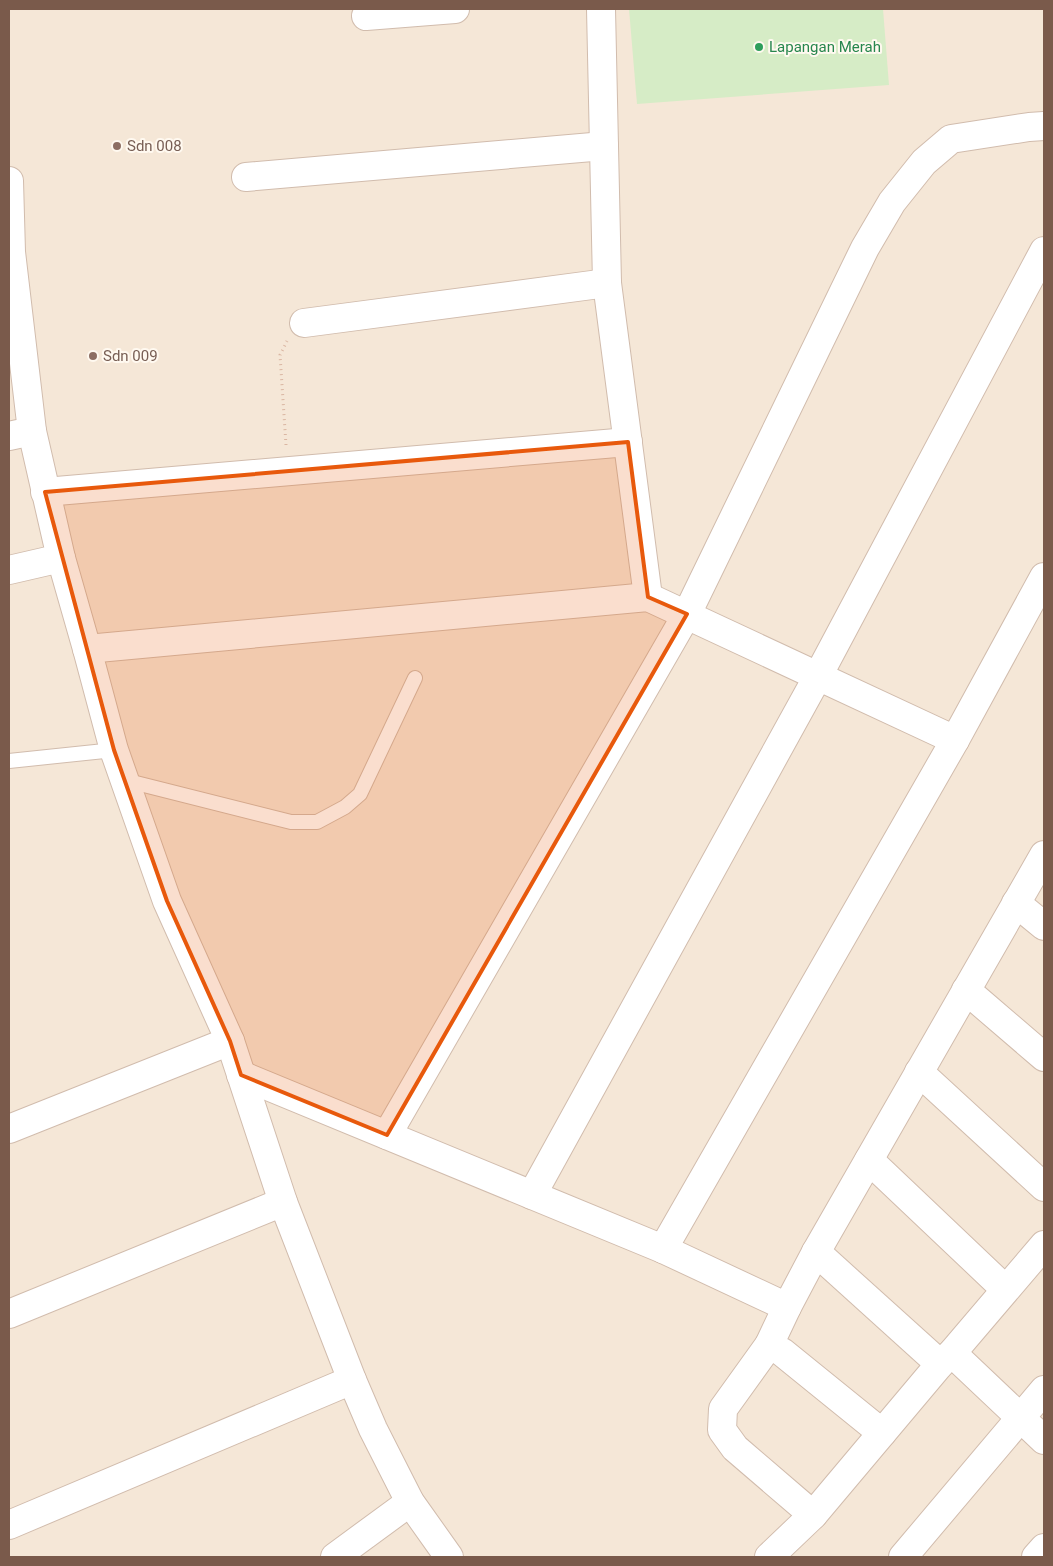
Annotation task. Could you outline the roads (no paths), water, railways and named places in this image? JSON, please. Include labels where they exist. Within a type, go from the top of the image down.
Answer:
[{"type":"street","points":[[366,16],[455,9]]},
{"type":"street","points":[[600,9],[607,282],[648,597]]},
{"type":"street","points":[[387,1135],[687,614],[865,248],[892,202],[924,162],[951,139],[1044,126]]},
{"type":"street","points":[[246,177],[604,146]]},
{"type":"street","points":[[9,181],[20,433],[45,492],[61,558],[114,750],[167,901],[230,1041],[283,1202],[352,1380],[373,1429],[410,1502],[448,1557]]},
{"type":"street","points":[[532,1195],[818,676],[1044,251]]},
{"type":"street","points":[[304,323],[607,282]]},
{"type":"street","points":[[45,492],[628,442]]},
{"type":"street","points":[[9,570],[61,558]]},
{"type":"street","points":[[664,1249],[955,740],[1044,577]]},
{"type":"street","points":[[87,649],[648,597],[955,740]]},
{"type":"street","points":[[812,1515],[735,1448],[722,1430],[723,1409],[769,1344],[786,1307],[816,1252],[1044,855]]},
{"type":"street","points":[[1016,903],[1044,926]]},
{"type":"street","points":[[966,990],[1044,1057]]},
{"type":"street","points":[[9,1128],[230,1041]]},
{"type":"street","points":[[919,1072],[1044,1187]]},
{"type":"street","points":[[241,1075],[664,1249],[786,1307]]},
{"type":"street","points":[[869,1160],[1005,1289]]},
{"type":"street","points":[[9,1314],[283,1202]]},
{"type":"street","points":[[770,1557],[812,1515],[1044,1245]]},
{"type":"street","points":[[816,1252],[1020,1418],[1044,1440]]},
{"type":"street","points":[[769,1344],[782,1352],[882,1433]]},
{"type":"street","points":[[9,1526],[352,1380]]},
{"type":"street","points":[[904,1557],[1044,1390]]},
{"type":"street","points":[[335,1557],[410,1502]]},
{"type":"street","points":[[1036,1557],[1044,1548]]},
{"type":"lane","points":[[124,780],[291,822],[317,822],[345,807],[360,794],[415,678]]},
{"type":"lane","points":[[9,761],[114,750]]},
{"type":"place","name":"Lapangan Merah","points":[[759,47]]},
{"type":"place","name":"Sdn 008","points":[[117,146]]},
{"type":"place","name":"Sdn 009","points":[[93,356]]}]
